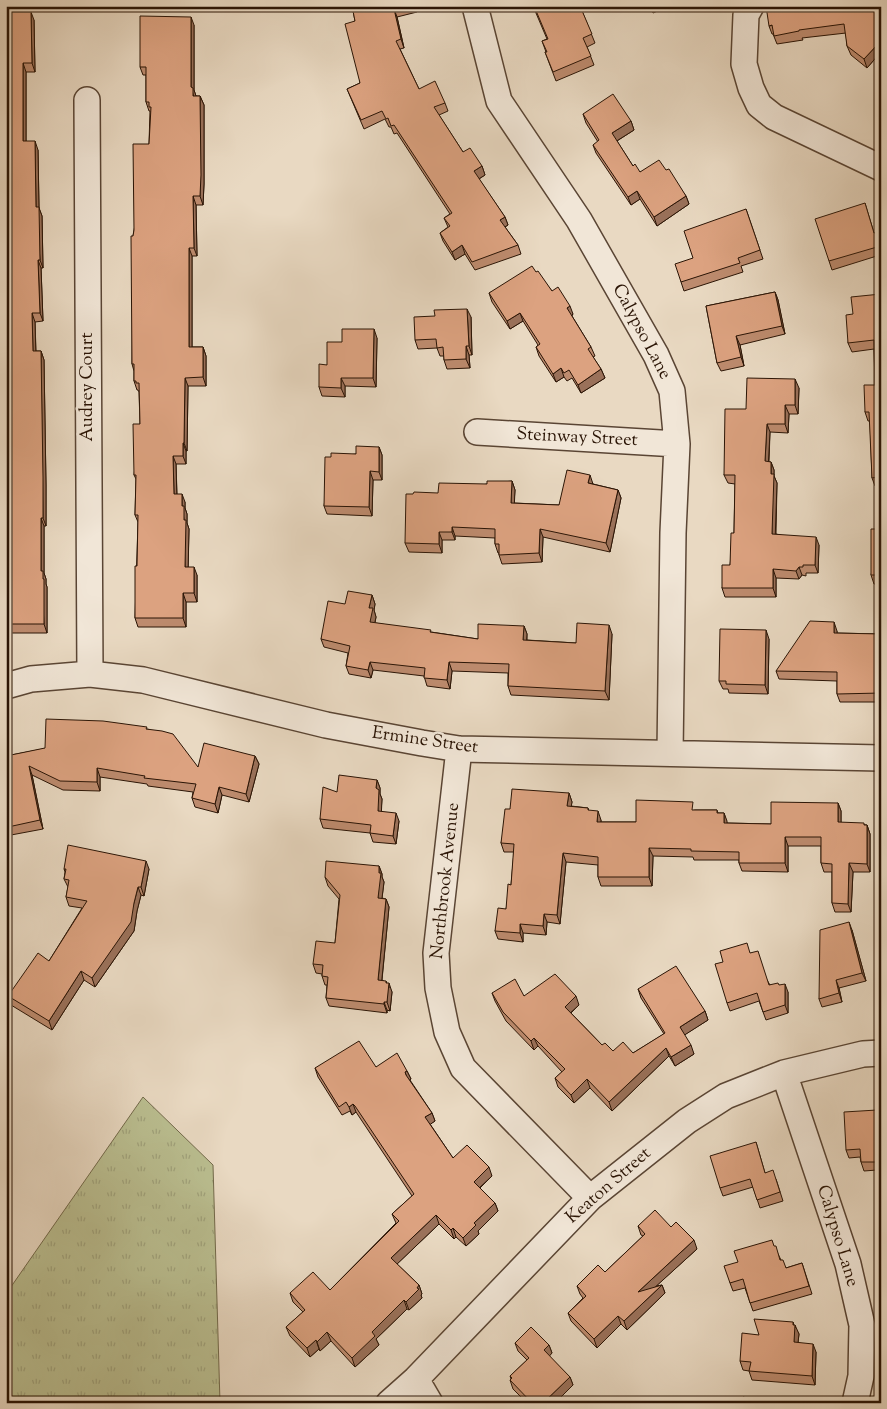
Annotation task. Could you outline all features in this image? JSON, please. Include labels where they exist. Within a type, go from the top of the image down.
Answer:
[{"type":"street","name":"Calypso Lane","points":[[475,6],[499,101],[579,220],[656,355],[672,391],[676,444],[672,533],[670,753]]},
{"type":"street","points":[[751,6],[746,15],[744,64],[751,88],[759,105],[774,117],[881,168]]},
{"type":"street","name":"Audrey Court","points":[[86,100],[90,674]]},
{"type":"street","name":"Steinway Street","points":[[477,432],[676,444]]},
{"type":"street","name":"Ermine Street","points":[[6,686],[32,679],[90,674],[143,680],[326,725],[459,749],[881,758]]},
{"type":"street","name":"Northbrook Avenue","points":[[459,749],[436,953],[438,988],[447,1032],[463,1068],[590,1198]]},
{"type":"street","name":"Keaton Street","points":[[389,1403],[416,1380],[590,1198],[688,1121],[726,1096],[784,1073],[863,1054],[881,1053]]},
{"type":"street","name":"Calypso Lane","points":[[784,1073],[848,1264],[862,1325],[861,1376],[855,1403]]},
{"type":"street","points":[[416,1380],[430,1403]]},
{"type":"green space","points":[[143,1097],[213,1165],[220,1403],[6,1403],[6,1294]]},
{"type":"building","points":[[352,6],[405,6],[394,9],[401,39],[396,41],[419,89],[435,81],[445,103],[434,107],[463,152],[470,148],[482,166],[474,171],[505,217],[500,220],[518,245],[472,262],[462,245],[452,252],[440,233],[450,226],[444,218],[452,213],[394,125],[391,126],[388,118],[386,119],[382,111],[361,120],[347,89],[360,83],[345,24],[355,21]]},
{"type":"building","points":[[534,6],[580,6],[592,34],[583,38],[591,56],[553,72],[542,41],[548,39]]},
{"type":"building","points":[[766,6],[881,6],[881,48],[877,45],[864,59],[847,46],[844,24],[799,30],[774,36],[772,25],[769,26]]},
{"type":"building","points":[[6,12],[31,12],[32,63],[23,63],[23,141],[35,141],[36,207],[39,207],[40,313],[32,313],[33,351],[41,351],[43,518],[41,518],[41,571],[43,571],[44,579],[44,624],[6,624]]},
{"type":"building","points":[[140,16],[191,17],[191,87],[193,88],[193,96],[200,96],[201,175],[200,196],[193,196],[194,248],[189,248],[189,347],[203,347],[203,377],[185,378],[183,456],[173,456],[174,494],[182,494],[184,520],[186,520],[185,567],[194,567],[194,593],[183,593],[183,618],[135,618],[135,566],[137,566],[138,515],[135,515],[136,475],[134,475],[133,424],[140,424],[139,383],[134,381],[134,364],[132,364],[131,236],[133,236],[134,230],[133,144],[149,144],[151,107],[149,107],[149,102],[146,102],[146,67],[140,67]]},
{"type":"building","points":[[613,94],[631,121],[612,133],[633,166],[635,164],[640,172],[659,160],[666,170],[669,169],[686,196],[654,217],[637,191],[628,197],[593,145],[599,140],[583,114]]},
{"type":"building","points":[[865,203],[874,233],[881,231],[881,255],[877,247],[829,261],[815,219]]},
{"type":"building","points":[[746,209],[760,250],[738,258],[740,263],[681,282],[675,264],[693,258],[684,231]]},
{"type":"building","points":[[532,266],[536,272],[538,271],[552,291],[558,287],[570,306],[567,308],[591,347],[588,349],[601,369],[578,385],[569,370],[564,373],[561,368],[553,374],[536,347],[540,344],[520,313],[507,321],[489,293]]},
{"type":"building","points":[[775,292],[782,326],[736,336],[741,357],[717,363],[706,306]]},
{"type":"building","points":[[881,294],[881,490],[877,490],[877,477],[872,478],[869,412],[865,412],[864,385],[875,385],[874,340],[848,343],[846,315],[853,314],[851,297]]},
{"type":"building","points":[[467,309],[469,346],[466,346],[466,359],[444,360],[443,347],[437,348],[436,339],[415,340],[414,317],[435,316],[434,310]]},
{"type":"building","points":[[342,329],[374,329],[373,378],[341,378],[341,388],[319,387],[319,364],[327,365],[327,342],[342,342]]},
{"type":"building","points":[[747,378],[795,379],[795,405],[785,405],[785,424],[767,424],[765,461],[771,462],[771,474],[774,474],[772,534],[816,537],[815,565],[803,565],[803,567],[799,567],[796,571],[773,569],[773,588],[722,588],[722,565],[730,565],[731,533],[734,533],[735,475],[724,475],[725,409],[746,409]]},
{"type":"building","points":[[356,446],[379,447],[379,472],[370,471],[369,507],[324,506],[325,457],[331,457],[331,453],[356,454]]},
{"type":"building","points":[[567,470],[590,475],[588,483],[618,490],[606,543],[540,529],[539,553],[499,555],[499,544],[495,544],[495,529],[452,527],[452,532],[439,532],[439,544],[405,543],[406,494],[413,494],[414,492],[438,493],[439,483],[487,484],[487,481],[512,481],[511,503],[559,505]]},
{"type":"building","points":[[871,529],[881,529],[881,575],[871,575]]},
{"type":"building","points":[[348,591],[372,595],[369,608],[373,608],[370,622],[431,630],[430,632],[478,639],[478,624],[524,626],[523,640],[576,643],[577,623],[609,625],[605,691],[508,686],[509,664],[449,662],[447,680],[424,678],[425,668],[370,662],[368,670],[346,666],[350,646],[321,639],[328,601],[345,604]]},
{"type":"building","points":[[810,621],[834,622],[834,633],[881,634],[881,693],[837,694],[837,672],[776,671]]},
{"type":"building","points":[[720,629],[766,630],[765,685],[726,684],[726,681],[719,681]]},
{"type":"building","points":[[46,719],[103,721],[147,727],[146,729],[173,734],[198,767],[204,743],[255,756],[246,794],[219,787],[215,804],[192,798],[196,784],[144,778],[145,776],[97,768],[97,782],[60,781],[29,766],[40,820],[8,827],[6,826],[6,756],[45,748]]},
{"type":"building","points":[[339,775],[377,780],[376,788],[379,790],[378,811],[396,813],[393,836],[370,833],[371,825],[320,819],[323,787],[337,792]]},
{"type":"building","points":[[512,789],[569,793],[567,806],[598,811],[597,822],[636,822],[636,800],[693,802],[692,810],[717,810],[717,813],[724,813],[724,823],[771,824],[771,802],[838,803],[838,822],[864,823],[864,825],[867,825],[867,864],[849,863],[848,904],[832,903],[832,864],[821,863],[821,837],[785,837],[785,863],[739,863],[739,852],[649,848],[649,877],[598,877],[598,857],[563,853],[557,915],[544,914],[543,926],[520,924],[520,933],[495,931],[498,908],[506,909],[508,884],[511,885],[514,844],[501,843],[505,809],[510,809]]},
{"type":"building","points":[[68,845],[146,861],[141,887],[138,887],[134,903],[131,922],[92,978],[81,971],[49,1021],[8,996],[38,953],[49,961],[87,901],[66,897],[69,880],[64,879],[66,869],[64,869]]},
{"type":"building","points":[[326,861],[379,866],[379,873],[381,873],[378,898],[386,899],[378,980],[389,983],[387,1002],[384,1002],[384,1004],[326,998],[328,977],[322,976],[323,965],[313,964],[316,941],[335,943],[340,895],[325,877]]},
{"type":"building","points":[[849,922],[862,973],[836,980],[839,993],[819,999],[820,930]]},
{"type":"building","points":[[747,943],[750,953],[758,951],[769,985],[785,984],[785,1005],[763,1012],[757,993],[727,1003],[715,964],[723,962],[720,951]]},
{"type":"building","points":[[676,966],[705,1011],[680,1027],[691,1045],[671,1057],[666,1048],[609,1102],[587,1079],[571,1095],[555,1078],[565,1069],[534,1038],[531,1041],[503,1012],[492,993],[515,979],[524,996],[555,974],[576,996],[565,1007],[602,1045],[605,1043],[613,1051],[623,1042],[633,1053],[665,1033],[638,989]]},
{"type":"building","points":[[359,1041],[376,1067],[397,1053],[407,1071],[405,1072],[406,1075],[432,1113],[425,1117],[453,1158],[467,1145],[489,1167],[474,1182],[495,1203],[474,1223],[476,1225],[463,1238],[453,1228],[451,1230],[436,1215],[391,1258],[419,1285],[417,1288],[419,1289],[406,1302],[404,1300],[372,1332],[375,1336],[352,1358],[327,1332],[317,1342],[316,1340],[307,1348],[286,1327],[305,1310],[290,1293],[313,1272],[330,1290],[399,1221],[392,1214],[414,1194],[355,1106],[353,1104],[349,1107],[346,1102],[339,1107],[315,1068]]},
{"type":"building","points":[[877,1110],[877,1116],[881,1116],[881,1176],[877,1177],[876,1162],[861,1162],[860,1149],[846,1150],[844,1112]]},
{"type":"building","points":[[756,1142],[765,1173],[773,1170],[780,1192],[757,1200],[750,1179],[720,1188],[710,1156]]},
{"type":"building","points":[[655,1210],[671,1227],[676,1222],[694,1240],[638,1292],[662,1285],[624,1321],[618,1316],[594,1339],[568,1313],[586,1296],[577,1286],[598,1265],[605,1272],[645,1234],[638,1226]]},
{"type":"building","points":[[772,1240],[780,1260],[783,1260],[786,1268],[802,1263],[809,1286],[750,1303],[743,1279],[730,1283],[724,1266],[738,1262],[734,1251]]},
{"type":"building","points":[[754,1319],[793,1322],[793,1325],[795,1325],[794,1342],[813,1344],[812,1376],[749,1371],[751,1362],[740,1361],[742,1333],[759,1335]]},
{"type":"building","points":[[531,1327],[549,1345],[544,1350],[570,1377],[543,1403],[532,1403],[510,1380],[512,1378],[510,1376],[529,1358],[515,1343]]},
{"type":"building","points":[[743,1397],[767,1403],[742,1403]]}]
